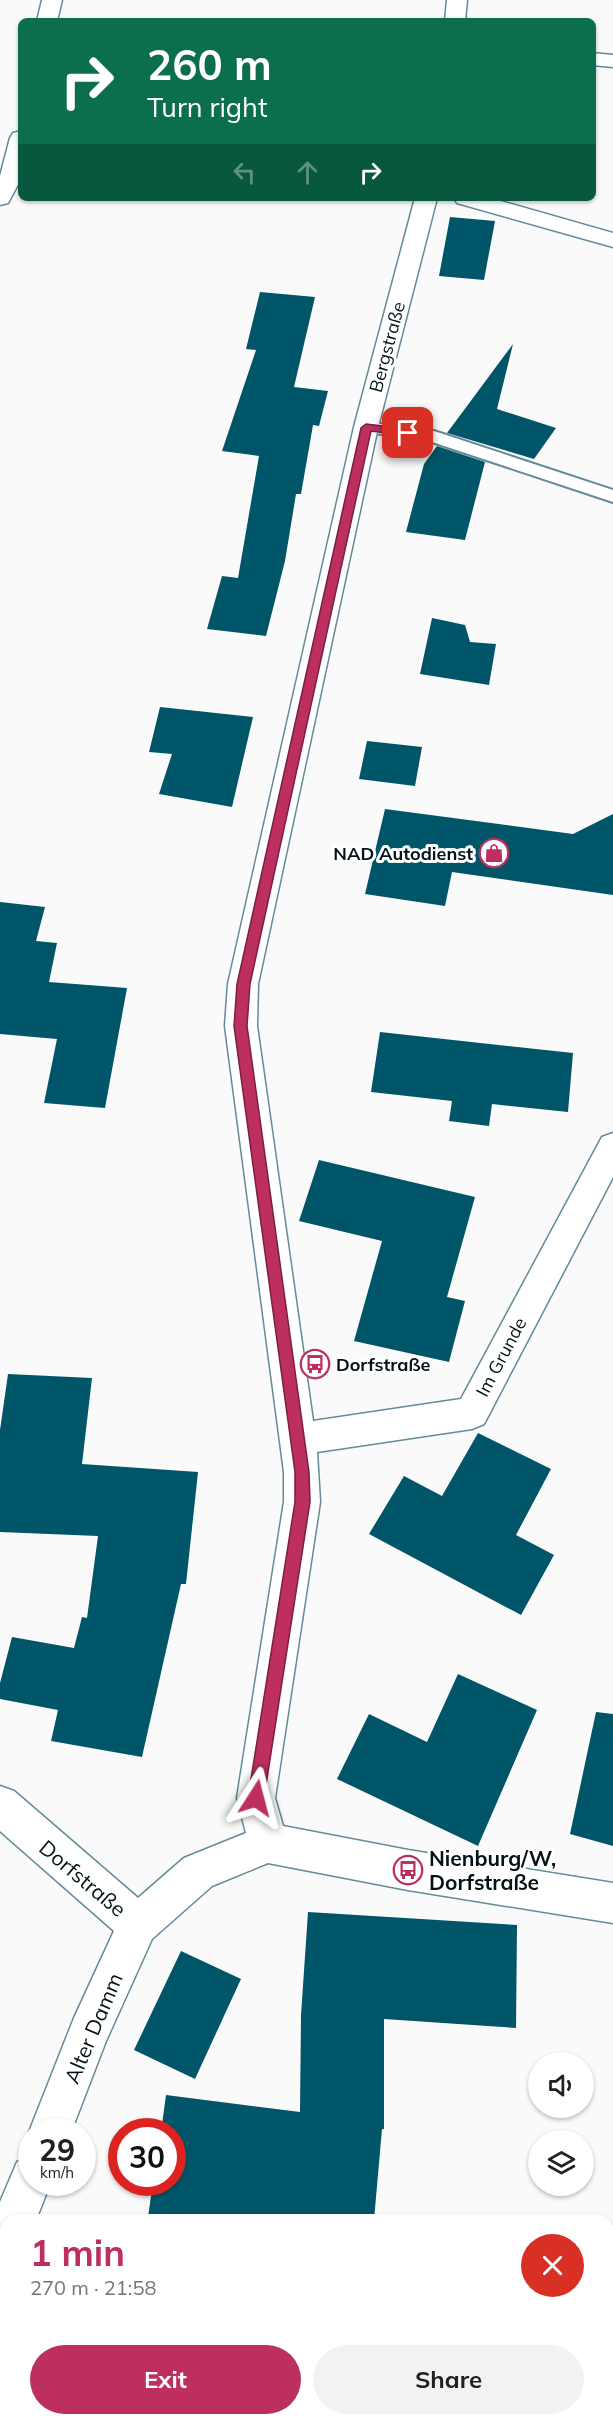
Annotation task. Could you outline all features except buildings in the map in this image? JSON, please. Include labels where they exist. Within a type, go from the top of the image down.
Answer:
[{"type":"street","points":[[48,18],[52,0]]},
{"type":"street","points":[[455,18],[457,0]]},
{"type":"street","points":[[596,59],[613,61]]},
{"type":"street","points":[[0,198],[10,182],[18,150]]},
{"type":"street","name":"Bergstraße","points":[[268,1843],[256,1798],[302,1502],[299,1439],[241,1026],[243,994],[366,428],[425,201]]},
{"type":"street","points":[[476,201],[613,240]]},
{"type":"street","name":"Im Grunde","points":[[299,1439],[472,1413],[613,1146]]},
{"type":"street","name":"Dorfstraße","points":[[0,1805],[138,1925],[198,1872],[268,1843]]},
{"type":"street","points":[[268,1843],[408,1870],[613,1903]]},
{"type":"street","name":"Alter Damm","points":[[56,2118],[89,2033],[138,1925]]},
{"type":"street","points":[[17,2214],[24,2196]]},
{"type":"lane","points":[[366,428],[429,435],[613,496]]},
{"type":"place","name":"NAD Autodienst","points":[[494,853]]},
{"type":"place","name":"Dorfstraße","points":[[315,1364]]},
{"type":"place","name":"Nienburg/W, Dorfstraße","points":[[408,1870]]},
{"type":"route","points":[[256,1798],[302,1502],[302,1472],[241,1026],[243,984],[366,428],[408,433]]}]
